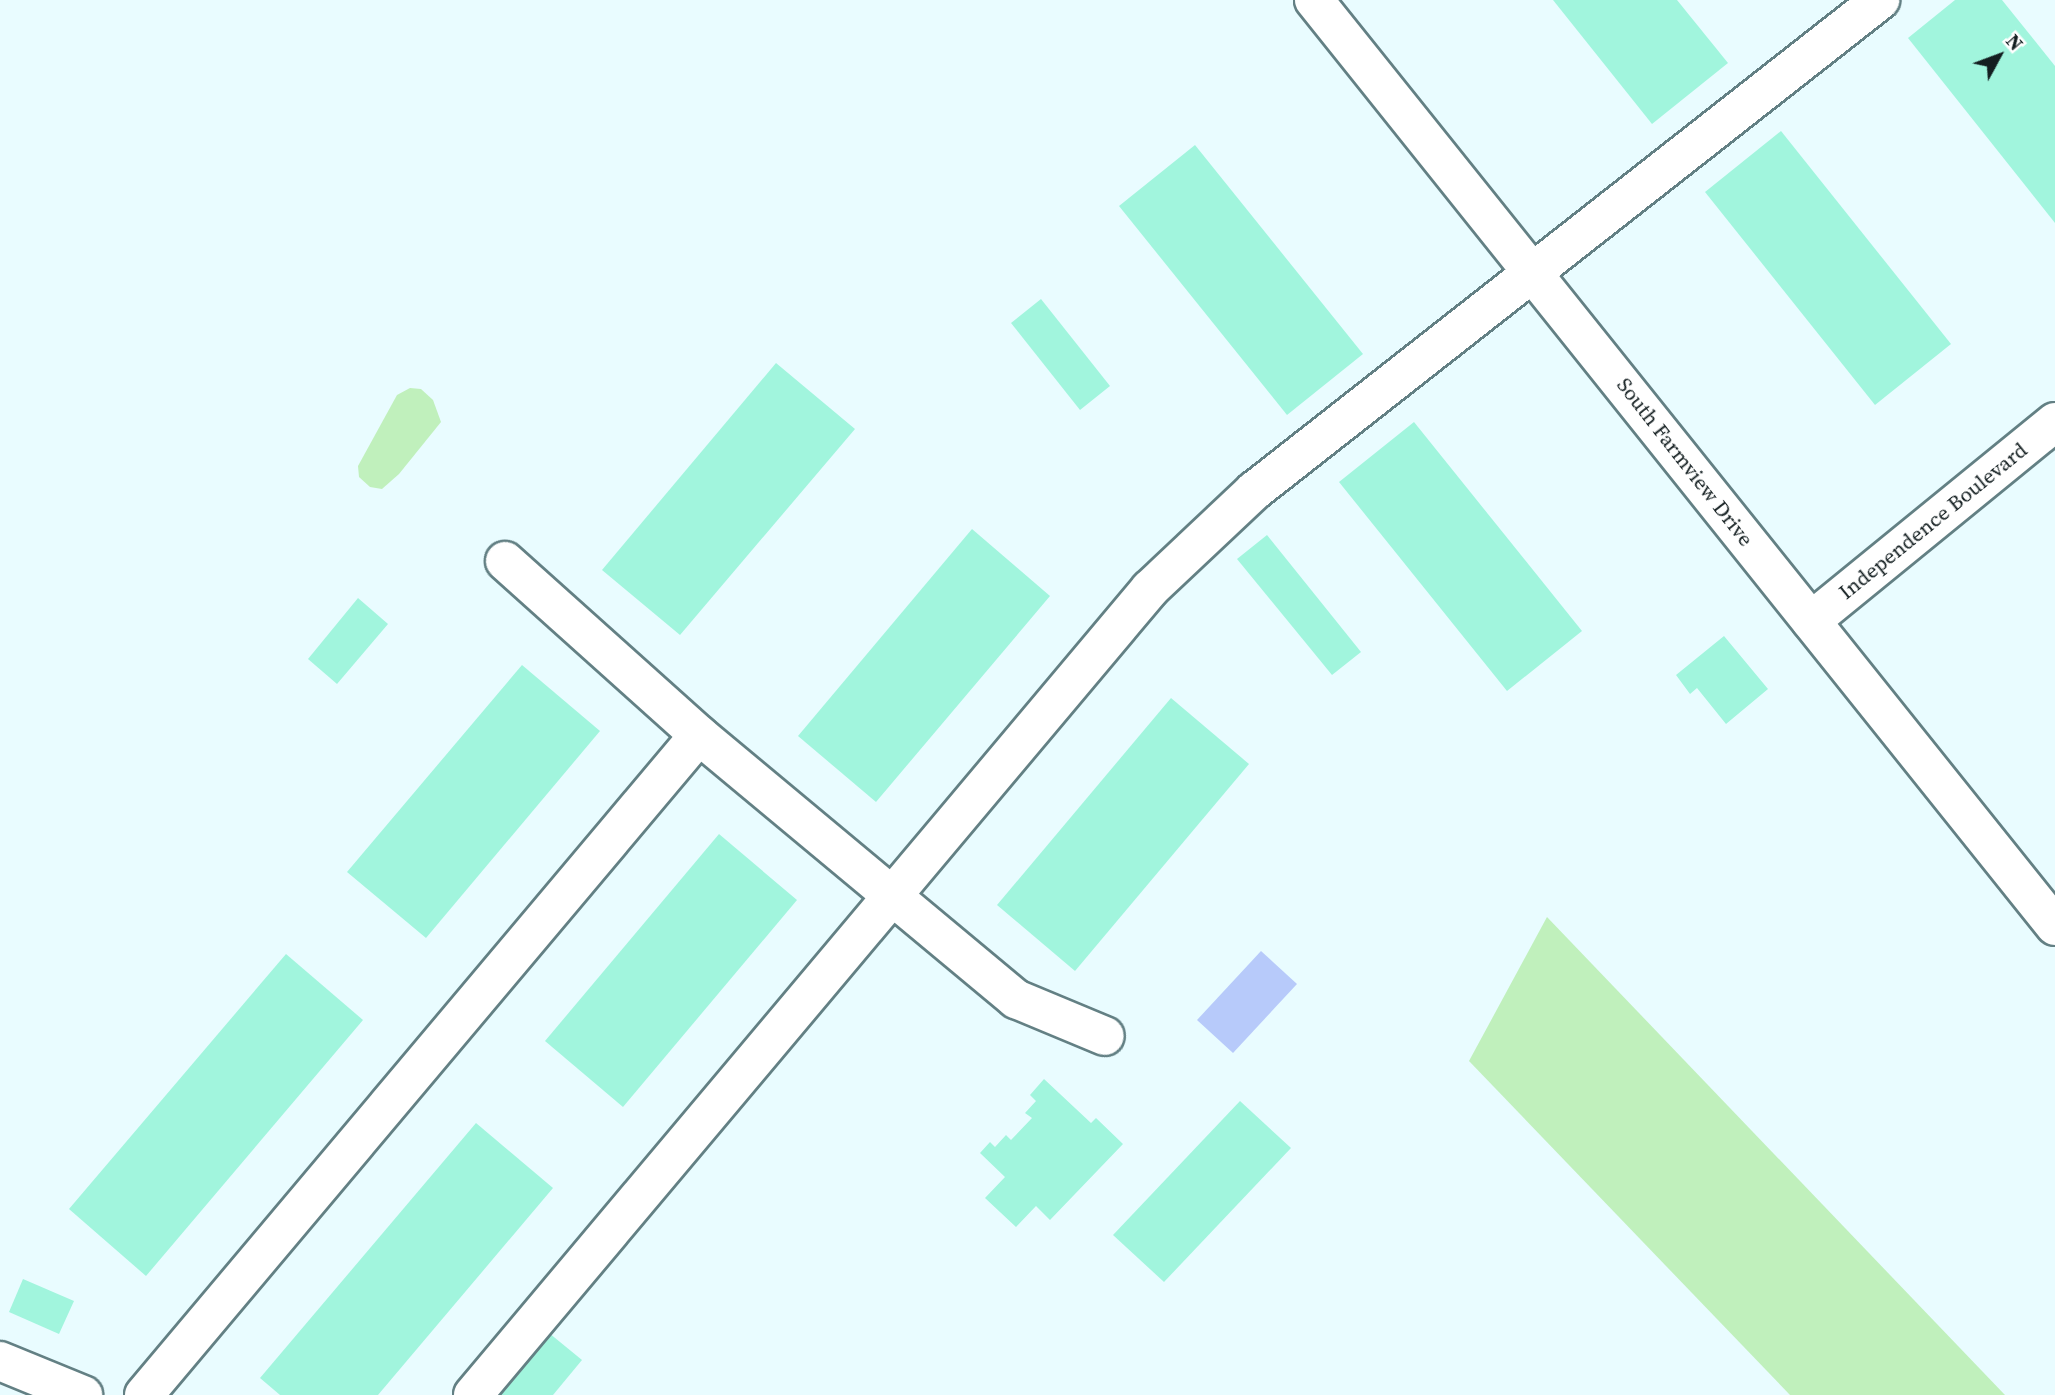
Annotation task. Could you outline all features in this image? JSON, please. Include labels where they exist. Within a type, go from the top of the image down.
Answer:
[{"type":"street","name":"South Farmview Drive","points":[[1314,0],[1534,271],[2055,926]]},
{"type":"street","points":[[473,1395],[1150,589],[1254,491],[1880,0]]},
{"type":"street","name":"Independence Boulevard","points":[[1811,621],[2055,422]]},
{"type":"street","points":[[505,561],[699,735],[1016,999],[1105,1036]]},
{"type":"street","points":[[144,1395],[699,735]]},
{"type":"street","points":[[0,1362],[83,1395]]},
{"type":"green space","points":[[410,388],[421,389],[433,400],[441,422],[399,474],[382,489],[370,487],[359,477],[358,466],[397,395]]},
{"type":"green space","points":[[1547,917],[2005,1395],[1790,1395],[1469,1061]]},
{"type":"water","points":[[1261,951],[1297,984],[1233,1053],[1197,1020]]},
{"type":"building","points":[[1553,0],[1677,0],[1728,63],[1652,124]]},
{"type":"building","points":[[1955,0],[2002,0],[2055,66],[2055,223],[1908,38]]},
{"type":"building","points":[[1781,131],[1951,344],[1875,405],[1705,192]]},
{"type":"building","points":[[1195,145],[1363,354],[1287,415],[1119,206]]},
{"type":"building","points":[[1041,299],[1110,386],[1080,410],[1011,323]]},
{"type":"building","points":[[776,363],[855,429],[680,635],[602,570]]},
{"type":"building","points":[[1414,422],[1582,631],[1507,691],[1339,482]]},
{"type":"building","points":[[972,529],[1050,596],[876,802],[798,736]]},
{"type":"building","points":[[1267,535],[1361,652],[1332,675],[1237,559]]},
{"type":"building","points":[[358,598],[388,624],[337,684],[308,659]]},
{"type":"building","points":[[1724,636],[1768,689],[1726,724],[1697,688],[1690,694],[1676,675]]},
{"type":"building","points":[[522,665],[600,731],[426,938],[347,872]]},
{"type":"building","points":[[1171,698],[1249,764],[1075,971],[997,905]]},
{"type":"building","points":[[719,834],[797,900],[623,1107],[545,1041]]},
{"type":"building","points":[[286,954],[363,1020],[146,1276],[69,1209]]},
{"type":"building","points":[[1044,1079],[1091,1123],[1096,1118],[1123,1144],[1050,1220],[1036,1206],[1016,1227],[985,1198],[1005,1177],[980,1153],[990,1142],[995,1147],[1006,1135],[1011,1140],[1032,1118],[1025,1113],[1036,1101],[1030,1095]]},
{"type":"building","points":[[1240,1101],[1291,1148],[1164,1282],[1113,1235]]},
{"type":"building","points":[[476,1123],[553,1188],[378,1395],[280,1395],[260,1378]]},
{"type":"building","points":[[23,1279],[74,1301],[59,1334],[9,1312]]},
{"type":"building","points":[[549,1333],[582,1360],[553,1395],[497,1395]]}]
